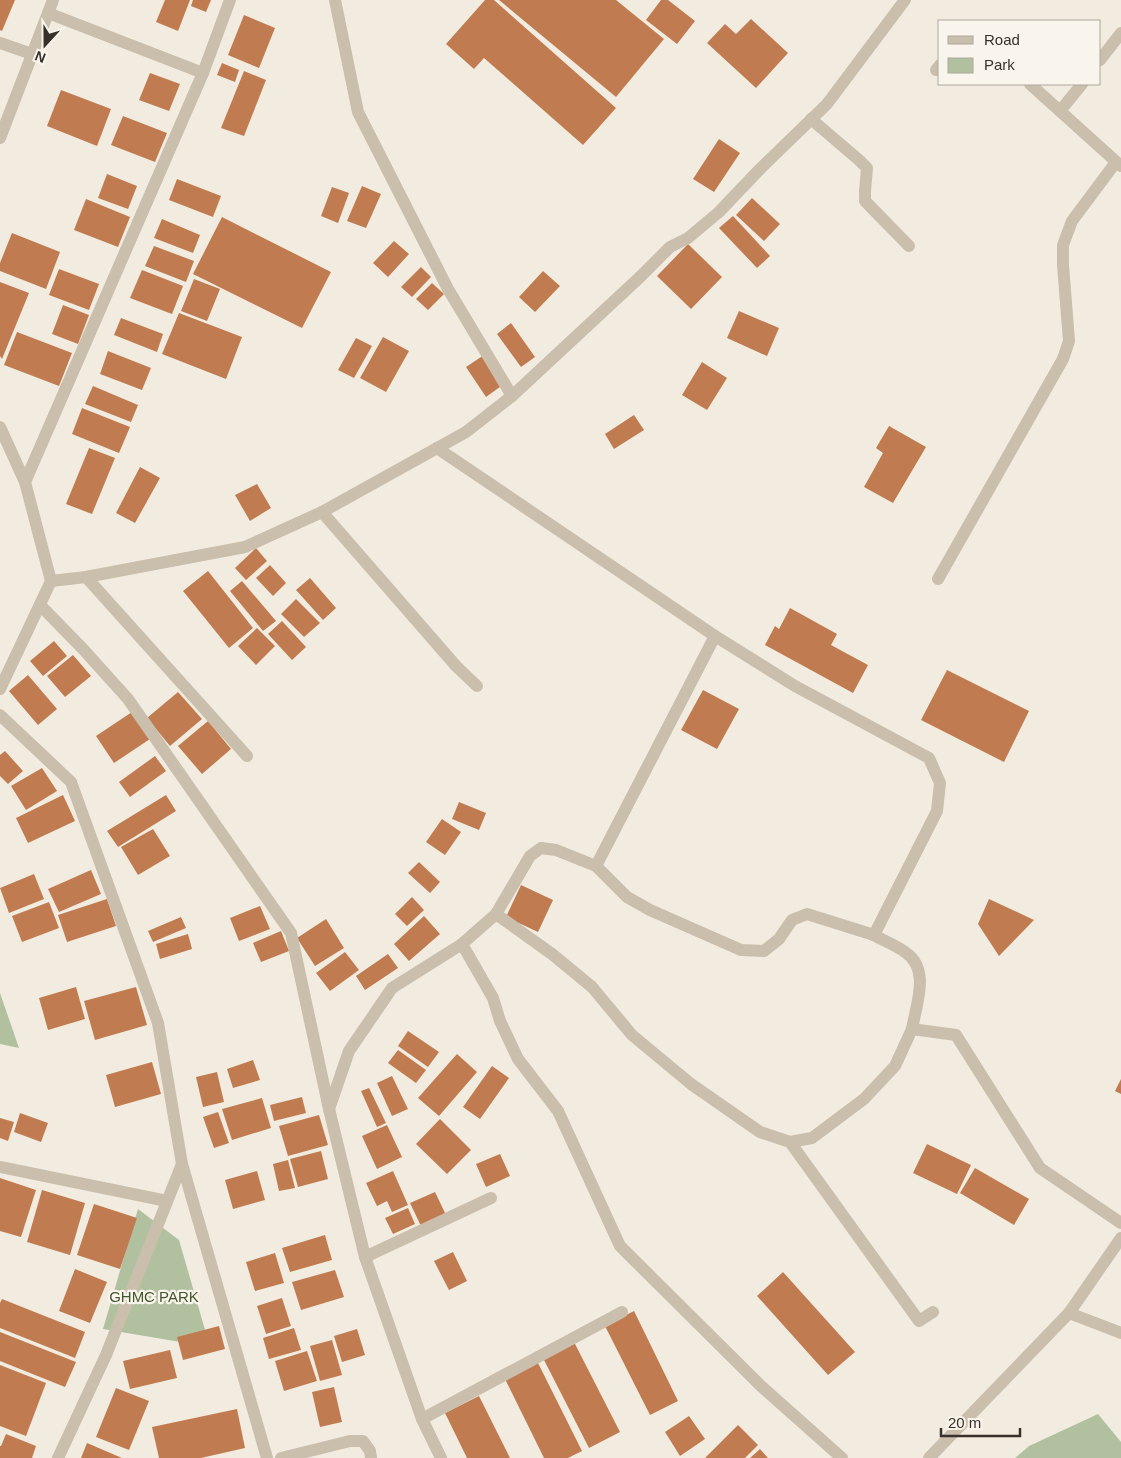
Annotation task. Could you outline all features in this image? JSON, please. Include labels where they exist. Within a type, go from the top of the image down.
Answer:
[{"type":"street","points":[[0,138],[54,0]]},
{"type":"street","points":[[25,482],[203,73],[230,0]]},
{"type":"street","points":[[335,0],[358,112],[448,289],[512,396]]},
{"type":"street","points":[[51,581],[86,577],[245,546],[322,512],[466,432],[512,396],[670,247],[688,238],[719,212],[827,104],[905,0]]},
{"type":"street","points":[[48,13],[203,73]]},
{"type":"street","points":[[1101,59],[1121,33]]},
{"type":"street","points":[[0,43],[32,54]]},
{"type":"street","points":[[938,579],[1063,359],[1070,341],[1063,245],[1072,221],[1118,164],[1031,85]]},
{"type":"street","points":[[1060,111],[1081,85]]},
{"type":"street","points":[[812,120],[867,168],[864,192],[865,201],[910,246]]},
{"type":"street","points":[[0,427],[25,482],[51,581],[0,689]]},
{"type":"street","points":[[437,448],[715,636],[795,686],[929,758],[940,783],[937,811],[874,935]]},
{"type":"street","points":[[322,512],[456,666],[477,686]]},
{"type":"street","points":[[86,577],[248,756]]},
{"type":"street","points":[[40,605],[128,699],[291,932],[329,1109],[365,1257],[422,1419],[441,1458]]},
{"type":"street","points":[[596,866],[715,636]]},
{"type":"street","points":[[0,715],[71,782],[158,1023],[182,1164],[267,1458]]},
{"type":"street","points":[[329,1109],[349,1051],[392,988],[462,944],[496,914],[530,856],[542,848],[556,850],[596,866],[628,897],[642,906],[741,950],[764,950],[779,939],[792,920],[807,914],[874,935],[907,953],[917,964],[921,982],[912,1029],[895,1066],[864,1099],[812,1138],[790,1142],[760,1132],[691,1084],[632,1035],[592,987],[552,954],[496,914]]},
{"type":"street","points":[[462,944],[493,998],[500,1020],[518,1059],[558,1111],[620,1246],[761,1386],[842,1458]]},
{"type":"street","points":[[912,1029],[956,1035],[1040,1168],[1121,1224]]},
{"type":"street","points":[[790,1142],[919,1321],[933,1312]]},
{"type":"street","points":[[58,1458],[106,1355],[182,1164]]},
{"type":"street","points":[[0,1167],[168,1201]]},
{"type":"street","points":[[365,1257],[491,1198]]},
{"type":"street","points":[[929,1458],[1069,1313],[1121,1238]]},
{"type":"street","points":[[422,1419],[622,1312]]},
{"type":"street","points":[[1069,1313],[1121,1333]]},
{"type":"street","points":[[281,1458],[350,1442],[363,1441],[370,1451],[371,1458]]},
{"type":"green space","points":[[0,993],[19,1048],[0,1044]]},
{"type":"green space","name":"GHMC PARK","points":[[138,1209],[179,1240],[210,1347],[103,1329]]},
{"type":"green space","points":[[1098,1414],[1121,1442],[1121,1458],[1015,1458],[1029,1446]]},
{"type":"building","points":[[0,0],[15,0],[2,31],[0,30]]},
{"type":"building","points":[[165,0],[190,0],[178,31],[156,22]]},
{"type":"building","points":[[193,0],[211,0],[206,12],[191,6]]},
{"type":"building","points":[[485,0],[494,0],[616,108],[583,145],[484,58],[474,69],[446,44]]},
{"type":"building","points":[[499,0],[616,0],[664,39],[616,97]]},
{"type":"building","points":[[661,0],[668,0],[695,21],[677,44],[646,20]]},
{"type":"building","points":[[244,15],[275,28],[259,68],[228,55]]},
{"type":"building","points":[[751,19],[788,53],[756,88],[707,43],[725,24],[736,34]]},
{"type":"building","points":[[222,63],[239,70],[235,82],[217,75]]},
{"type":"building","points":[[244,71],[266,80],[244,136],[221,128]]},
{"type":"building","points":[[150,73],[180,84],[169,111],[139,100]]},
{"type":"building","points":[[61,90],[111,109],[97,146],[47,126]]},
{"type":"building","points":[[123,116],[167,133],[155,162],[111,145]]},
{"type":"building","points":[[719,139],[740,153],[714,192],[693,179]]},
{"type":"building","points":[[107,174],[137,186],[128,209],[98,198]]},
{"type":"building","points":[[177,179],[221,196],[213,217],[169,200]]},
{"type":"building","points":[[362,186],[381,194],[366,228],[347,221]]},
{"type":"building","points":[[332,187],[349,193],[338,223],[321,216]]},
{"type":"building","points":[[752,198],[780,224],[764,241],[736,215]]},
{"type":"building","points":[[86,199],[130,217],[118,247],[74,230]]},
{"type":"building","points":[[733,216],[770,256],[757,268],[719,228]]},
{"type":"building","points":[[222,217],[331,272],[302,328],[193,274]]},
{"type":"building","points":[[162,219],[200,235],[193,253],[154,238]]},
{"type":"building","points":[[12,233],[60,252],[46,289],[0,271],[0,263]]},
{"type":"building","points":[[394,241],[409,254],[388,277],[373,263]]},
{"type":"building","points":[[688,244],[722,277],[691,309],[657,276]]},
{"type":"building","points":[[154,246],[194,261],[186,282],[145,266]]},
{"type":"building","points":[[421,267],[431,277],[412,297],[401,287]]},
{"type":"building","points":[[59,269],[99,284],[89,310],[49,295]]},
{"type":"building","points":[[142,270],[183,286],[172,314],[130,298]]},
{"type":"building","points":[[543,271],[560,286],[535,312],[519,297]]},
{"type":"building","points":[[194,279],[220,289],[207,321],[181,311]]},
{"type":"building","points":[[0,282],[29,293],[2,359],[0,356]]},
{"type":"building","points":[[432,283],[444,294],[428,310],[416,299]]},
{"type":"building","points":[[63,305],[89,315],[78,344],[52,334]]},
{"type":"building","points":[[739,311],[779,328],[767,356],[727,338]]},
{"type":"building","points":[[179,313],[242,337],[226,379],[162,354]]},
{"type":"building","points":[[121,318],[163,334],[157,352],[114,335]]},
{"type":"building","points":[[511,323],[535,357],[521,367],[497,334]]},
{"type":"building","points":[[17,332],[72,353],[59,386],[4,365]]},
{"type":"building","points":[[383,337],[409,351],[386,392],[360,378]]},
{"type":"building","points":[[356,338],[372,346],[354,378],[338,370]]},
{"type":"building","points":[[108,351],[151,368],[142,390],[100,374]]},
{"type":"building","points":[[484,355],[504,384],[486,397],[466,367]]},
{"type":"building","points":[[702,362],[727,378],[707,410],[682,395]]},
{"type":"building","points":[[93,386],[138,405],[131,422],[85,404]]},
{"type":"building","points":[[82,408],[130,427],[119,453],[72,434]]},
{"type":"building","points":[[634,415],[644,430],[614,449],[605,434]]},
{"type":"building","points":[[889,426],[926,447],[893,503],[864,487],[883,453],[876,448]]},
{"type":"building","points":[[89,448],[115,458],[92,514],[66,504]]},
{"type":"building","points":[[140,467],[160,478],[135,523],[116,513]]},
{"type":"building","points":[[257,484],[271,508],[250,521],[235,495]]},
{"type":"building","points":[[256,548],[267,561],[246,580],[235,568]]},
{"type":"building","points":[[270,565],[286,583],[273,596],[256,578]]},
{"type":"building","points":[[208,571],[253,628],[229,648],[183,591]]},
{"type":"building","points":[[310,578],[336,608],[323,620],[296,590]]},
{"type":"building","points":[[242,581],[276,621],[263,631],[230,591]]},
{"type":"building","points":[[296,599],[320,623],[304,637],[281,614]]},
{"type":"building","points":[[790,608],[837,634],[831,645],[868,665],[853,693],[765,645],[775,626],[779,629]]},
{"type":"building","points":[[282,621],[306,647],[292,660],[268,634]]},
{"type":"building","points":[[257,628],[275,646],[256,665],[238,646]]},
{"type":"building","points":[[54,641],[67,656],[43,676],[30,661]]},
{"type":"building","points":[[73,655],[91,676],[65,697],[47,676]]},
{"type":"building","points":[[947,670],[1029,711],[1004,762],[921,720]]},
{"type":"building","points":[[28,675],[57,709],[38,725],[9,691]]},
{"type":"building","points":[[703,690],[739,709],[717,749],[681,730]]},
{"type":"building","points":[[178,692],[202,719],[170,746],[147,718]]},
{"type":"building","points":[[132,712],[150,739],[114,763],[96,736]]},
{"type":"building","points":[[208,721],[231,749],[202,774],[178,746]]},
{"type":"building","points":[[5,751],[23,771],[8,784],[0,776],[0,755]]},
{"type":"building","points":[[155,756],[166,771],[130,797],[119,782]]},
{"type":"building","points":[[42,768],[57,791],[26,810],[11,786]]},
{"type":"building","points":[[63,795],[75,821],[28,843],[16,818]]},
{"type":"building","points":[[166,795],[176,811],[118,847],[107,831]]},
{"type":"building","points":[[459,802],[486,813],[479,830],[452,819]]},
{"type":"building","points":[[442,819],[461,832],[445,855],[426,842]]},
{"type":"building","points":[[153,829],[170,856],[138,875],[121,847]]},
{"type":"building","points":[[419,862],[440,882],[430,893],[408,873]]},
{"type":"building","points":[[91,870],[101,894],[59,912],[48,889]]},
{"type":"building","points":[[34,874],[44,899],[9,913],[0,888]]},
{"type":"building","points":[[521,885],[553,900],[538,932],[506,917]]},
{"type":"building","points":[[412,897],[424,910],[407,926],[395,914]]},
{"type":"building","points":[[107,899],[116,926],[67,942],[58,915]]},
{"type":"building","points":[[989,899],[1034,920],[999,956],[978,924]]},
{"type":"building","points":[[49,902],[59,928],[22,942],[12,916]]},
{"type":"building","points":[[260,906],[270,929],[239,941],[230,918]]},
{"type":"building","points":[[424,916],[440,934],[409,961],[394,944]]},
{"type":"building","points":[[181,917],[186,928],[153,942],[148,931]]},
{"type":"building","points":[[326,919],[344,948],[315,966],[297,938]]},
{"type":"building","points":[[281,931],[289,951],[261,962],[253,943]]},
{"type":"building","points":[[188,934],[192,949],[160,959],[156,944]]},
{"type":"building","points":[[345,952],[359,970],[330,991],[316,973]]},
{"type":"building","points":[[388,954],[398,968],[365,990],[356,976]]},
{"type":"building","points":[[76,987],[85,1019],[48,1030],[39,998]]},
{"type":"building","points":[[136,987],[147,1025],[95,1040],[84,1001]]},
{"type":"building","points":[[408,1031],[439,1052],[428,1067],[398,1046]]},
{"type":"building","points":[[398,1050],[426,1070],[416,1083],[388,1063]]},
{"type":"building","points":[[457,1054],[477,1072],[439,1116],[418,1098]]},
{"type":"building","points":[[253,1060],[260,1080],[233,1088],[227,1069]]},
{"type":"building","points":[[152,1062],[161,1094],[115,1107],[106,1075]]},
{"type":"building","points":[[492,1066],[509,1078],[480,1119],[463,1107]]},
{"type":"building","points":[[217,1072],[224,1102],[203,1107],[196,1077]]},
{"type":"building","points":[[392,1076],[408,1109],[392,1116],[377,1083]]},
{"type":"building","points":[[1121,1079],[1121,1094],[1115,1091]]},
{"type":"building","points":[[369,1088],[386,1123],[377,1127],[361,1091]]},
{"type":"building","points":[[302,1097],[306,1113],[274,1121],[270,1105]]},
{"type":"building","points":[[262,1098],[271,1128],[232,1140],[222,1109]]},
{"type":"building","points":[[218,1112],[229,1143],[214,1148],[203,1117]]},
{"type":"building","points":[[20,1113],[48,1123],[41,1142],[14,1132]]},
{"type":"building","points":[[319,1115],[328,1145],[288,1156],[279,1126]]},
{"type":"building","points":[[0,1118],[14,1122],[8,1141],[0,1138]]},
{"type":"building","points":[[440,1119],[471,1150],[447,1174],[416,1144]]},
{"type":"building","points":[[387,1125],[402,1157],[377,1169],[362,1136]]},
{"type":"building","points":[[927,1144],[971,1165],[957,1194],[913,1173]]},
{"type":"building","points":[[321,1151],[328,1179],[298,1187],[290,1159]]},
{"type":"building","points":[[500,1154],[510,1176],[486,1187],[476,1164]]},
{"type":"building","points":[[288,1160],[295,1188],[279,1191],[273,1164]]},
{"type":"building","points":[[975,1168],[1029,1199],[1014,1225],[960,1193]]},
{"type":"building","points":[[257,1171],[265,1200],[233,1209],[225,1180]]},
{"type":"building","points":[[393,1171],[408,1205],[392,1212],[387,1201],[377,1206],[366,1183]]},
{"type":"building","points":[[0,1178],[36,1190],[21,1237],[0,1231]]},
{"type":"building","points":[[42,1190],[85,1203],[70,1255],[27,1242]]},
{"type":"building","points":[[435,1192],[446,1215],[421,1226],[410,1203]]},
{"type":"building","points":[[94,1204],[137,1218],[120,1269],[77,1255]]},
{"type":"building","points":[[408,1208],[415,1224],[393,1234],[385,1218]]},
{"type":"building","points":[[325,1235],[332,1260],[290,1272],[282,1248]]},
{"type":"building","points":[[453,1252],[467,1281],[449,1290],[434,1261]]},
{"type":"building","points":[[275,1253],[284,1283],[255,1291],[246,1262]]},
{"type":"building","points":[[75,1269],[107,1282],[90,1323],[59,1311]]},
{"type":"building","points":[[335,1270],[344,1297],[301,1310],[292,1282]]},
{"type":"building","points":[[783,1272],[855,1352],[828,1375],[757,1296]]},
{"type":"building","points":[[282,1298],[291,1326],[266,1334],[257,1306]]},
{"type":"building","points":[[2,1299],[85,1332],[75,1358],[0,1328],[0,1303]]},
{"type":"building","points":[[634,1311],[678,1401],[650,1415],[605,1326]]},
{"type":"building","points":[[219,1326],[225,1349],[183,1360],[177,1337]]},
{"type":"building","points":[[294,1328],[301,1350],[269,1359],[263,1338]]},
{"type":"building","points":[[357,1329],[365,1355],[342,1362],[334,1336]]},
{"type":"building","points":[[0,1332],[76,1362],[65,1387],[0,1361]]},
{"type":"building","points":[[332,1340],[342,1375],[320,1381],[310,1346]]},
{"type":"building","points":[[574,1342],[620,1432],[589,1448],[543,1358]]},
{"type":"building","points":[[170,1350],[177,1378],[130,1389],[123,1361]]},
{"type":"building","points":[[307,1351],[317,1381],[284,1391],[275,1361]]},
{"type":"building","points":[[537,1361],[582,1451],[568,1458],[544,1458],[504,1377]]},
{"type":"building","points":[[0,1365],[46,1383],[26,1436],[0,1426]]},
{"type":"building","points":[[334,1387],[342,1422],[320,1427],[312,1392]]},
{"type":"building","points":[[116,1388],[149,1401],[129,1450],[96,1437]]},
{"type":"building","points":[[479,1396],[510,1458],[467,1458],[445,1413]]},
{"type":"building","points":[[237,1409],[245,1448],[201,1458],[159,1458],[152,1427]]},
{"type":"building","points":[[689,1416],[705,1439],[680,1456],[665,1432]]},
{"type":"building","points":[[738,1425],[758,1445],[745,1458],[705,1458]]},
{"type":"building","points":[[6,1434],[36,1446],[32,1458],[0,1458],[0,1446]]},
{"type":"building","points":[[87,1443],[122,1458],[81,1458]]},
{"type":"building","points":[[760,1449],[768,1458],[750,1458]]}]
